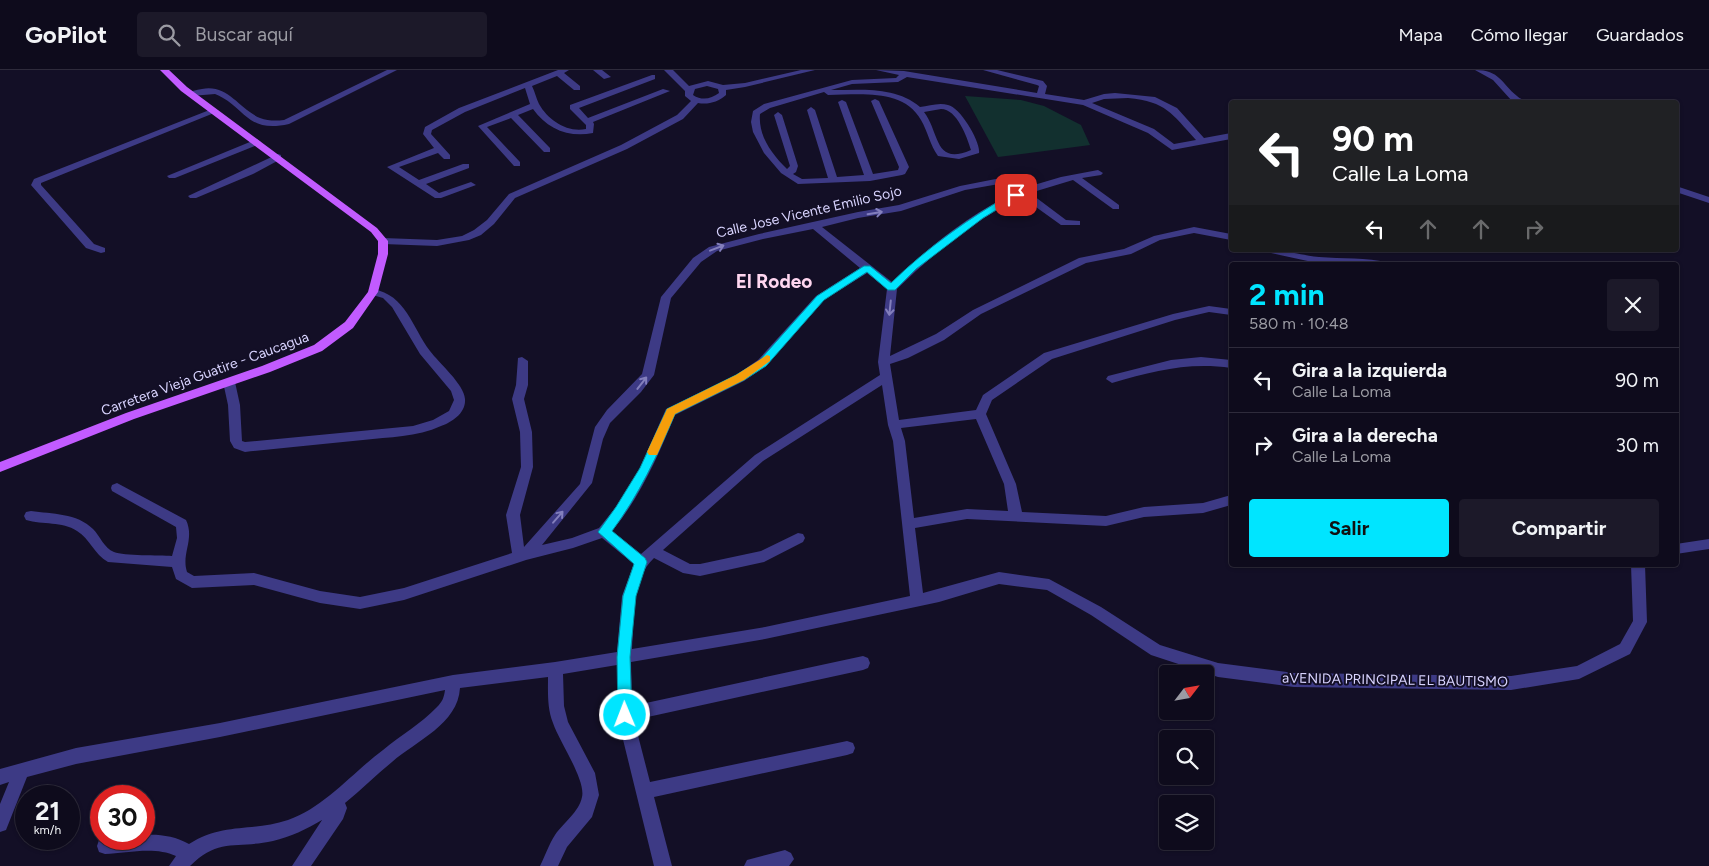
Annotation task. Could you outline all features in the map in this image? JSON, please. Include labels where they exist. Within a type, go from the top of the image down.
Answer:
[{"type":"main road","points":[[164,70],[191,94],[374,230],[383,241]]},
{"type":"main road","name":"Carretera Vieja Guatire - Caucagua","points":[[0,467],[130,416],[229,382],[318,348],[349,324],[373,292],[383,254],[383,241]]},
{"type":"street","points":[[191,94],[210,91],[218,92],[226,96],[252,119],[261,123],[276,124],[286,122],[393,70]]},
{"type":"street","points":[[597,70],[607,78]]},
{"type":"street","points":[[668,70],[689,90],[689,96],[696,100],[707,101],[717,98],[723,93],[722,88]]},
{"type":"street","points":[[689,90],[702,84],[714,84],[722,88],[745,85],[811,70]]},
{"type":"street","points":[[880,70],[1085,103],[1151,131],[1170,146],[1229,136]]},
{"type":"street","points":[[987,70],[1040,84],[1043,86],[1041,95]]},
{"type":"street","points":[[1479,70],[1496,78],[1519,100]]},
{"type":"street","points":[[447,157],[427,134],[428,129],[462,110],[562,71],[577,88]]},
{"type":"street","points":[[875,101],[905,169],[896,174],[870,178],[800,182],[776,163],[760,141],[755,130],[756,113],[767,106],[858,81],[898,80],[903,77],[904,73]]},
{"type":"street","points":[[685,74],[702,84]]},
{"type":"street","points":[[527,85],[541,114],[566,132],[584,134],[590,131],[590,124],[573,107],[652,77]]},
{"type":"street","points":[[586,121],[666,90]]},
{"type":"street","points":[[821,91],[829,93],[871,92],[896,96],[908,101],[920,110],[942,154],[948,157],[976,151],[966,130],[953,110],[946,107],[920,110]]},
{"type":"street","points":[[1085,103],[1096,98],[1117,95],[1139,97],[1158,102],[1172,108],[1202,141]]},
{"type":"street","points":[[383,241],[406,244],[441,243],[469,236],[486,226],[512,196],[624,147],[680,117],[696,100]]},
{"type":"street","points":[[842,102],[870,178]]},
{"type":"street","points":[[517,164],[482,126],[535,105]]},
{"type":"street","points":[[811,110],[833,180]]},
{"type":"street","points":[[101,250],[90,246],[36,185],[37,181],[215,112]]},
{"type":"street","points":[[512,114],[547,150]]},
{"type":"street","points":[[778,115],[794,166],[793,170],[787,173]]},
{"type":"street","points":[[172,176],[257,142]]},
{"type":"street","points":[[440,149],[392,167],[438,196],[471,185]]},
{"type":"street","points":[[193,196],[250,172],[278,157]]},
{"type":"street","points":[[420,183],[466,166]]},
{"type":"street","points":[[916,600],[899,440],[894,425],[884,362],[892,288],[913,267],[980,216],[1028,191],[1050,182],[1098,172]]},
{"type":"street","points":[[1074,177],[1116,207]]},
{"type":"street","name":"Calle Jose Vicente Emilio Sojo","points":[[522,555],[588,480],[600,430],[606,421],[642,385],[648,375],[663,304],[669,291],[697,260],[713,249],[736,242],[858,215],[901,208],[963,188],[1016,178],[1021,179],[1028,191],[1064,224],[1077,223]]},
{"type":"street","points":[[1679,190],[1709,200]]},
{"type":"street","points":[[815,226],[892,288]]},
{"type":"street","points":[[884,362],[904,355],[940,337],[977,312],[1083,260],[1127,252],[1157,238],[1194,230],[1229,237]]},
{"type":"street","points":[[1279,252],[1317,260],[1356,262]]},
{"type":"street","points":[[117,488],[181,524],[184,538],[178,562],[181,575],[192,582],[254,579],[320,597],[360,603],[404,594],[522,555],[573,543],[604,532],[621,511],[646,469],[670,412],[740,378],[762,363],[820,298],[867,268]]},
{"type":"street","points":[[229,382],[234,405],[236,440],[238,445],[245,448],[413,430],[433,426],[445,420],[458,408],[459,400],[456,389],[422,348],[395,301],[384,294],[373,292]]},
{"type":"street","points":[[1016,517],[1010,484],[980,414],[987,398],[1048,356],[1173,317],[1209,309],[1229,312]]},
{"type":"street","points":[[522,361],[522,385],[518,399],[526,432],[527,466],[513,515],[522,555]]},
{"type":"street","points":[[1112,379],[1176,363],[1215,361],[1229,364]]},
{"type":"street","points":[[663,866],[625,715],[624,657],[629,596],[640,562],[759,458],[886,377]]},
{"type":"street","points":[[894,425],[980,414]]},
{"type":"street","points":[[908,524],[967,514],[1106,521],[1144,512],[1203,508],[1229,501]]},
{"type":"street","points":[[31,516],[69,521],[80,525],[89,532],[103,554],[112,558],[178,562]]},
{"type":"street","points":[[604,532],[640,562]]},
{"type":"street","points":[[652,551],[688,569],[700,570],[764,556],[798,538]]},
{"type":"street","points":[[1679,549],[1709,544]]},
{"type":"street","name":"aVENIDA PRINCIPAL EL BAUTISMO","points":[[0,777],[76,756],[220,730],[453,682],[555,669],[765,633],[916,600],[999,578],[1049,585],[1096,611],[1156,650],[1218,670],[1294,680],[1511,683],[1579,672],[1625,649],[1640,622],[1638,567]]},
{"type":"street","points":[[625,715],[862,663]]},
{"type":"street","points":[[549,866],[561,841],[586,811],[591,795],[589,779],[566,738],[556,706],[555,669]]},
{"type":"street","points":[[183,860],[210,840],[221,836],[272,833],[286,829],[313,817],[336,802],[375,766],[438,716],[452,698],[453,682]]},
{"type":"street","points":[[644,792],[847,748]]},
{"type":"street","points":[[0,824],[21,772]]},
{"type":"street","points":[[301,866],[337,813],[339,808],[336,802]]},
{"type":"street","points":[[155,845],[173,845],[182,848],[183,860]]},
{"type":"street","points":[[753,866],[785,859]]},
{"type":"green space","points":[[965,96],[1021,100],[1044,106],[1081,125],[1090,145],[998,157]]},
{"type":"slow traffic","points":[[653,452],[670,412],[740,378],[767,359]]},
{"type":"district","name":"El Rodeo","points":[[774,281]]},
{"type":"route","points":[[625,715],[624,657],[629,596],[640,562],[604,532],[621,511],[646,469],[670,412],[740,378],[762,363],[820,298],[867,268],[892,288],[913,267],[980,216],[1016,195]]}]
